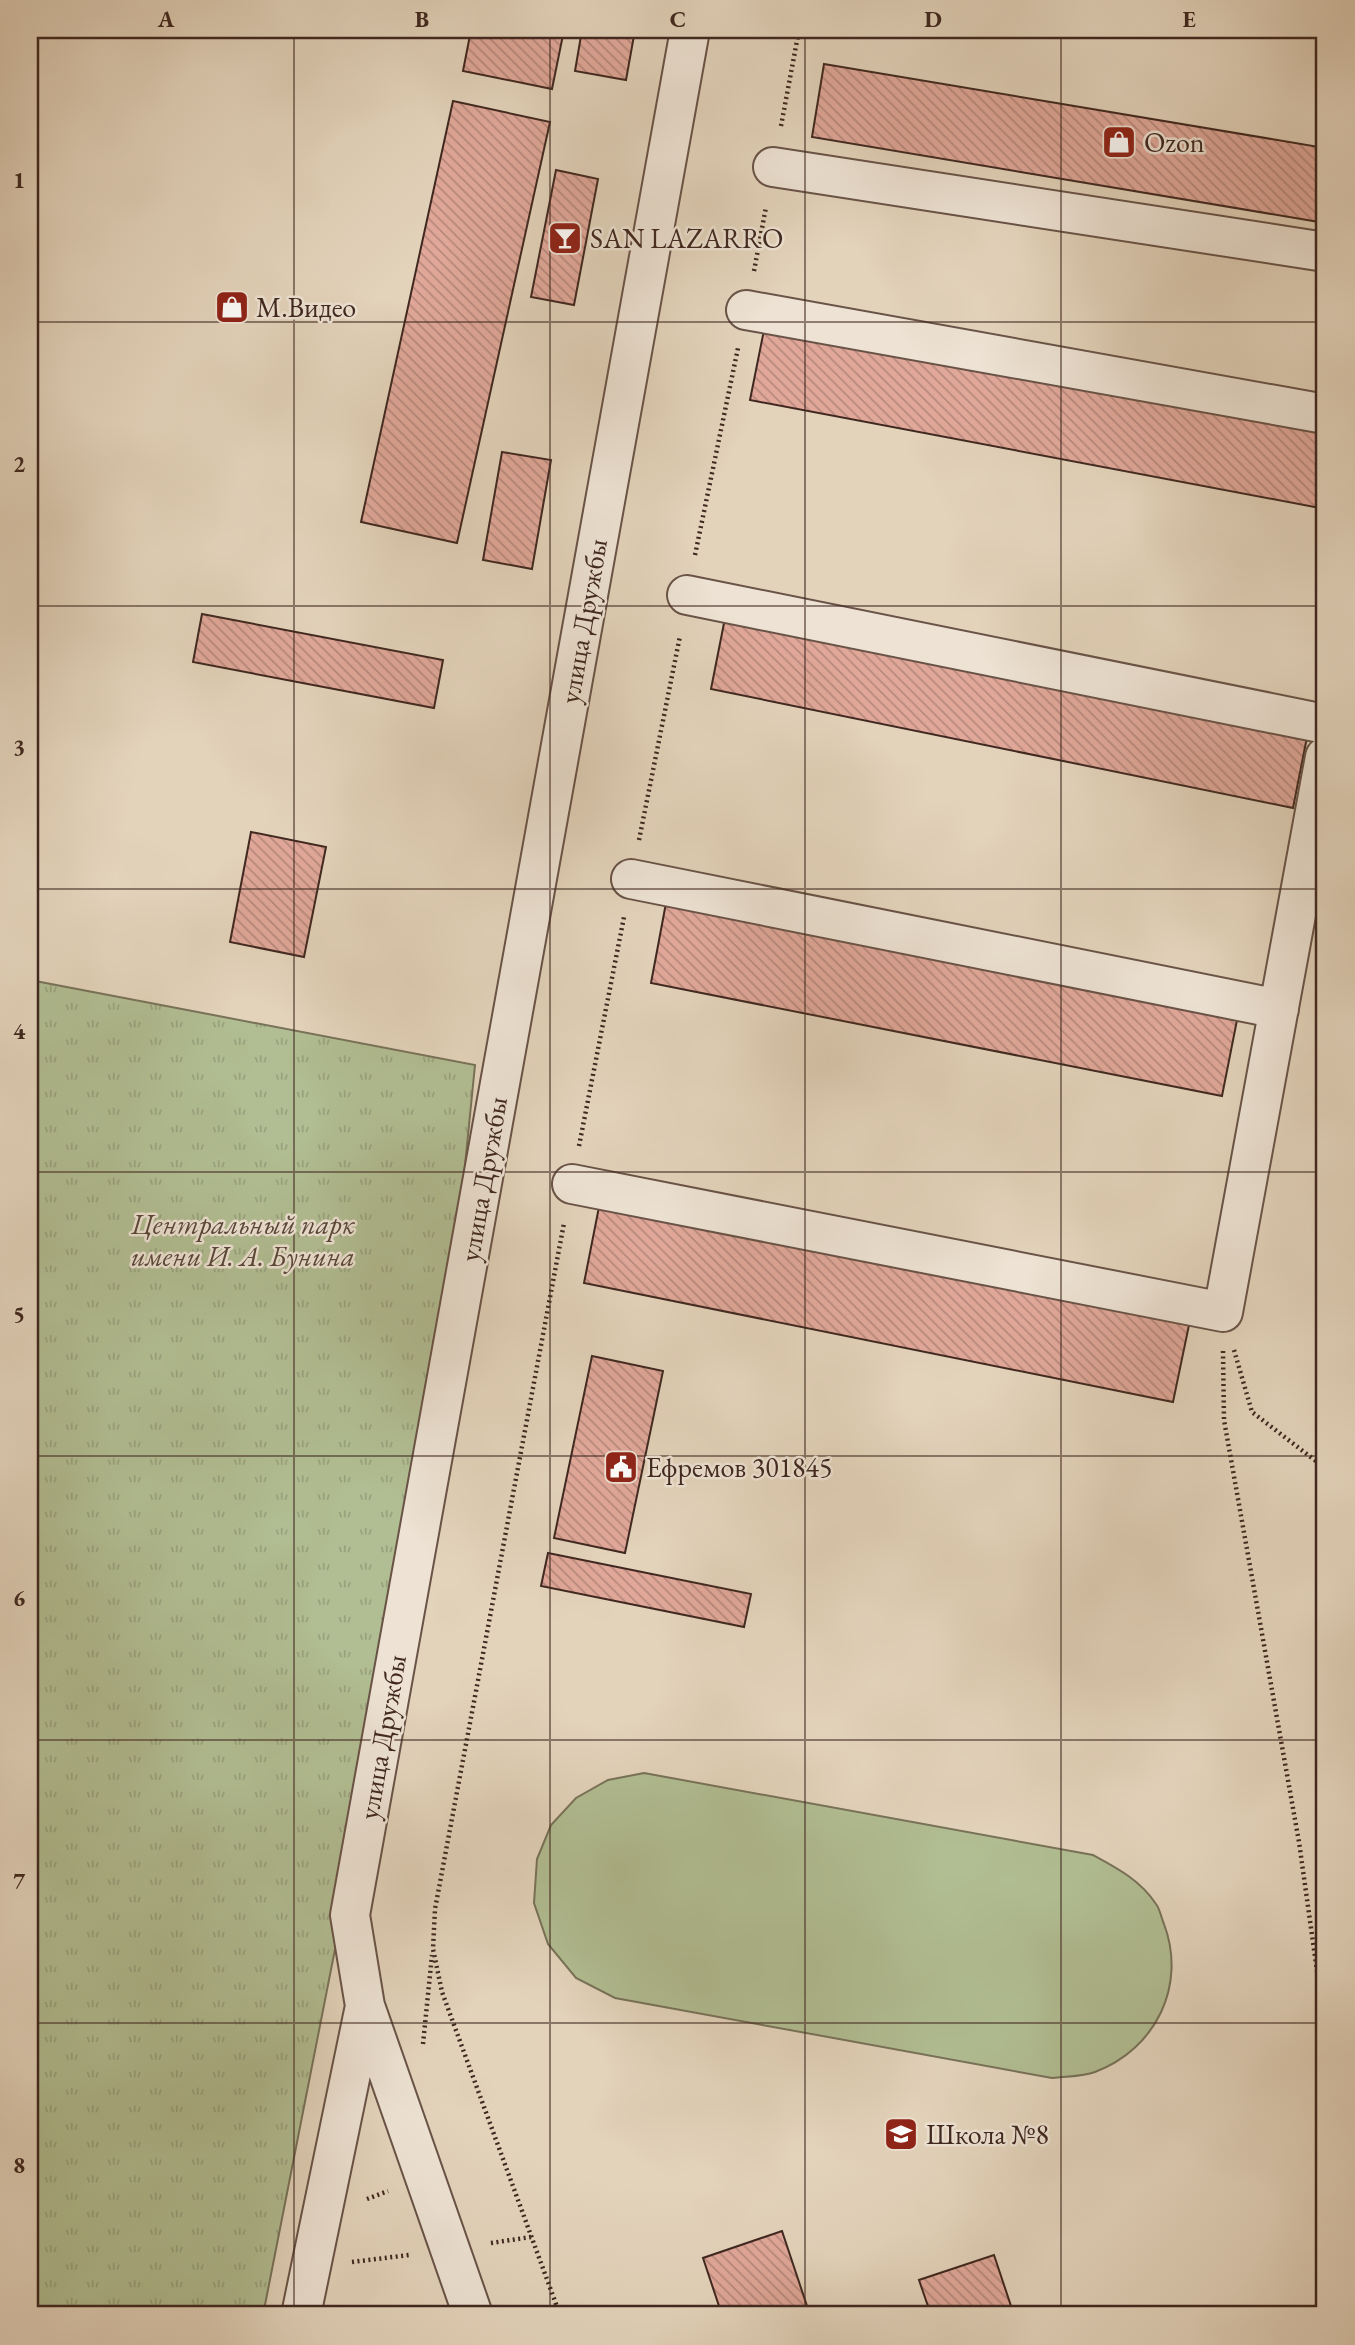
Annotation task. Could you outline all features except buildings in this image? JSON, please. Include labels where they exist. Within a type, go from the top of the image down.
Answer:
[{"type":"street","name":"улица Дружбы","points":[[473,2315],[365,2006],[350,1915],[690,30]]},
{"type":"street","points":[[774,167],[1325,252]]},
{"type":"street","points":[[746,310],[1325,414]]},
{"type":"street","points":[[687,595],[1325,724]]},
{"type":"street","points":[[572,1184],[1223,1312],[1325,757]]},
{"type":"street","points":[[631,879],[1279,1009]]},
{"type":"street","points":[[301,2315],[365,2006]]},
{"type":"path","points":[[560,2315],[442,1992],[433,1949],[435,1909],[538,1351],[675,671],[687,595],[746,310],[799,30]]},
{"type":"path","points":[[1223,1312],[1252,1412],[1325,1468]]},
{"type":"path","points":[[1223,1312],[1224,1420],[1299,1842],[1325,2028]]},
{"type":"green space","name":"Центральный парк имени И. А. Бунина","points":[[30,980],[475,1065],[440,1416],[263,2315],[30,2315]]},
{"type":"green space","points":[[644,1773],[1093,1855],[1135,1881],[1159,1908],[1170,1947],[1171,1970],[1168,1992],[1161,2012],[1150,2031],[1135,2048],[1116,2062],[1090,2074],[1052,2078],[615,1998],[576,1978],[548,1944],[534,1903],[537,1859],[551,1825],[576,1798],[608,1780]]},
{"type":"place","name":"Ozon","points":[[1119,142]]},
{"type":"place","name":"SAN LAZARRO","points":[[565,238]]},
{"type":"place","name":"М.Видео","points":[[232,307]]},
{"type":"place","name":"Ефремов 301845","points":[[621,1467]]},
{"type":"place","name":"Школа №8","points":[[901,2134]]}]
